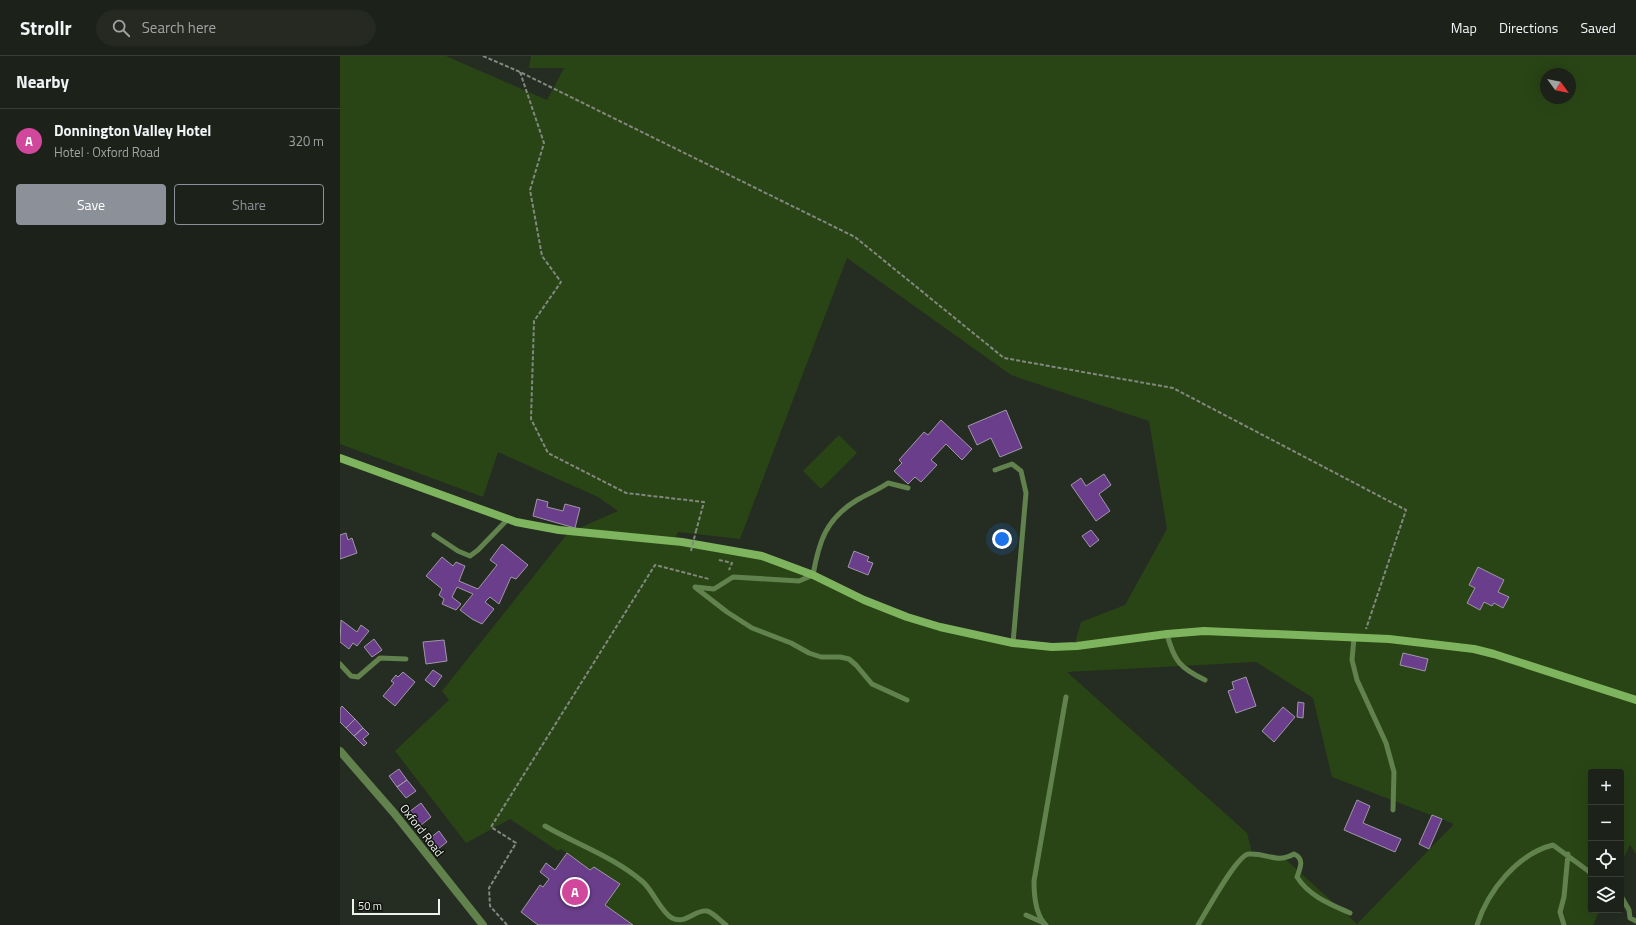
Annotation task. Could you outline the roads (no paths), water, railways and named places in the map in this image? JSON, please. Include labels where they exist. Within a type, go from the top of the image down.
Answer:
[{"type":"main road","points":[[340,458],[508,519],[552,529],[682,542],[762,556],[813,575],[886,609],[922,622],[1013,643],[1052,647],[1077,646],[1167,634],[1204,632],[1359,638],[1432,644],[1481,651],[1528,664],[1636,700]]},
{"type":"street","name":"Oxford Road","points":[[340,751],[394,813],[483,925]]},
{"type":"lane","points":[[995,470],[1012,464],[1022,471],[1026,493],[1013,643]]},
{"type":"lane","points":[[907,700],[872,684],[849,659],[840,657],[821,657],[810,654],[791,643],[752,628],[727,612],[695,587],[714,589],[733,577],[799,581],[813,575],[820,542],[832,521],[855,501],[888,483],[908,488]]},
{"type":"lane","points":[[434,535],[458,551],[470,556],[478,550],[508,519]]},
{"type":"lane","points":[[1167,634],[1172,652],[1177,662],[1190,672],[1205,680]]},
{"type":"lane","points":[[1359,638],[1352,660],[1357,680],[1386,743],[1394,772],[1393,810]]},
{"type":"lane","points":[[340,664],[350,676],[358,677],[380,658],[406,659]]},
{"type":"lane","points":[[1045,924],[1036,905],[1034,881],[1066,697]]},
{"type":"lane","points":[[545,826],[594,850],[629,872],[646,885],[672,918],[684,920],[702,911],[709,911],[726,925]]},
{"type":"lane","points":[[1476,925],[1496,888],[1508,872],[1537,850],[1553,845],[1568,854],[1588,871]]},
{"type":"lane","points":[[1198,925],[1231,872],[1241,858],[1247,854],[1258,854],[1283,859],[1296,854],[1302,865],[1297,877],[1300,883],[1317,897],[1350,913]]},
{"type":"lane","points":[[1564,925],[1560,912],[1564,897],[1568,854]]},
{"type":"lane","points":[[1624,901],[1629,910],[1630,918],[1636,921]]},
{"type":"lane","points":[[1026,915],[1045,924]]},
{"type":"place","name":"Donnington Valley Hotel","points":[[575,892]]}]
